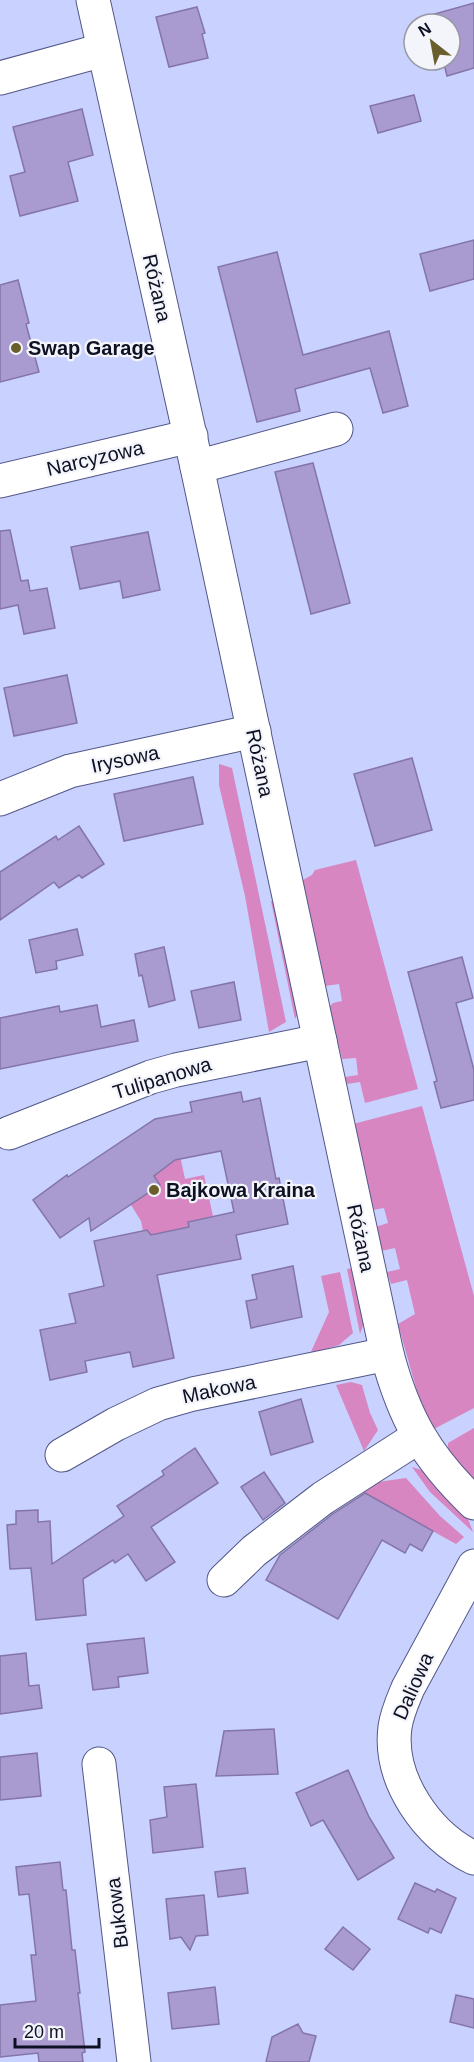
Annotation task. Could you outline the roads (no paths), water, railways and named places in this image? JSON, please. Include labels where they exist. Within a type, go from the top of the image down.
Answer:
[{"type":"street","name":"Różana","points":[[93,0],[194,451],[387,1354],[403,1405],[418,1437],[445,1473],[474,1503]]},
{"type":"street","points":[[0,78],[104,50]]},
{"type":"street","name":"Narcyzowa","points":[[0,481],[336,429]]},
{"type":"street","name":"Irysowa","points":[[0,800],[70,771],[254,731]]},
{"type":"street","name":"Tulipanowa","points":[[9,1133],[129,1085],[168,1072],[320,1041]]},
{"type":"street","name":"Makowa","points":[[62,1455],[138,1412],[168,1401],[387,1354]]},
{"type":"street","points":[[224,1580],[254,1551],[323,1498],[418,1437]]},
{"type":"street","name":"Daliowa","points":[[474,1566],[408,1688],[395,1728],[396,1752],[401,1776],[413,1801],[426,1821],[446,1840],[474,1858]]},
{"type":"street","name":"Bukowa","points":[[99,1764],[134,2062]]},
{"type":"place","name":"Swap Garage","points":[[16,348]]},
{"type":"place","name":"Bajkowa Kraina","points":[[154,1190]]}]
